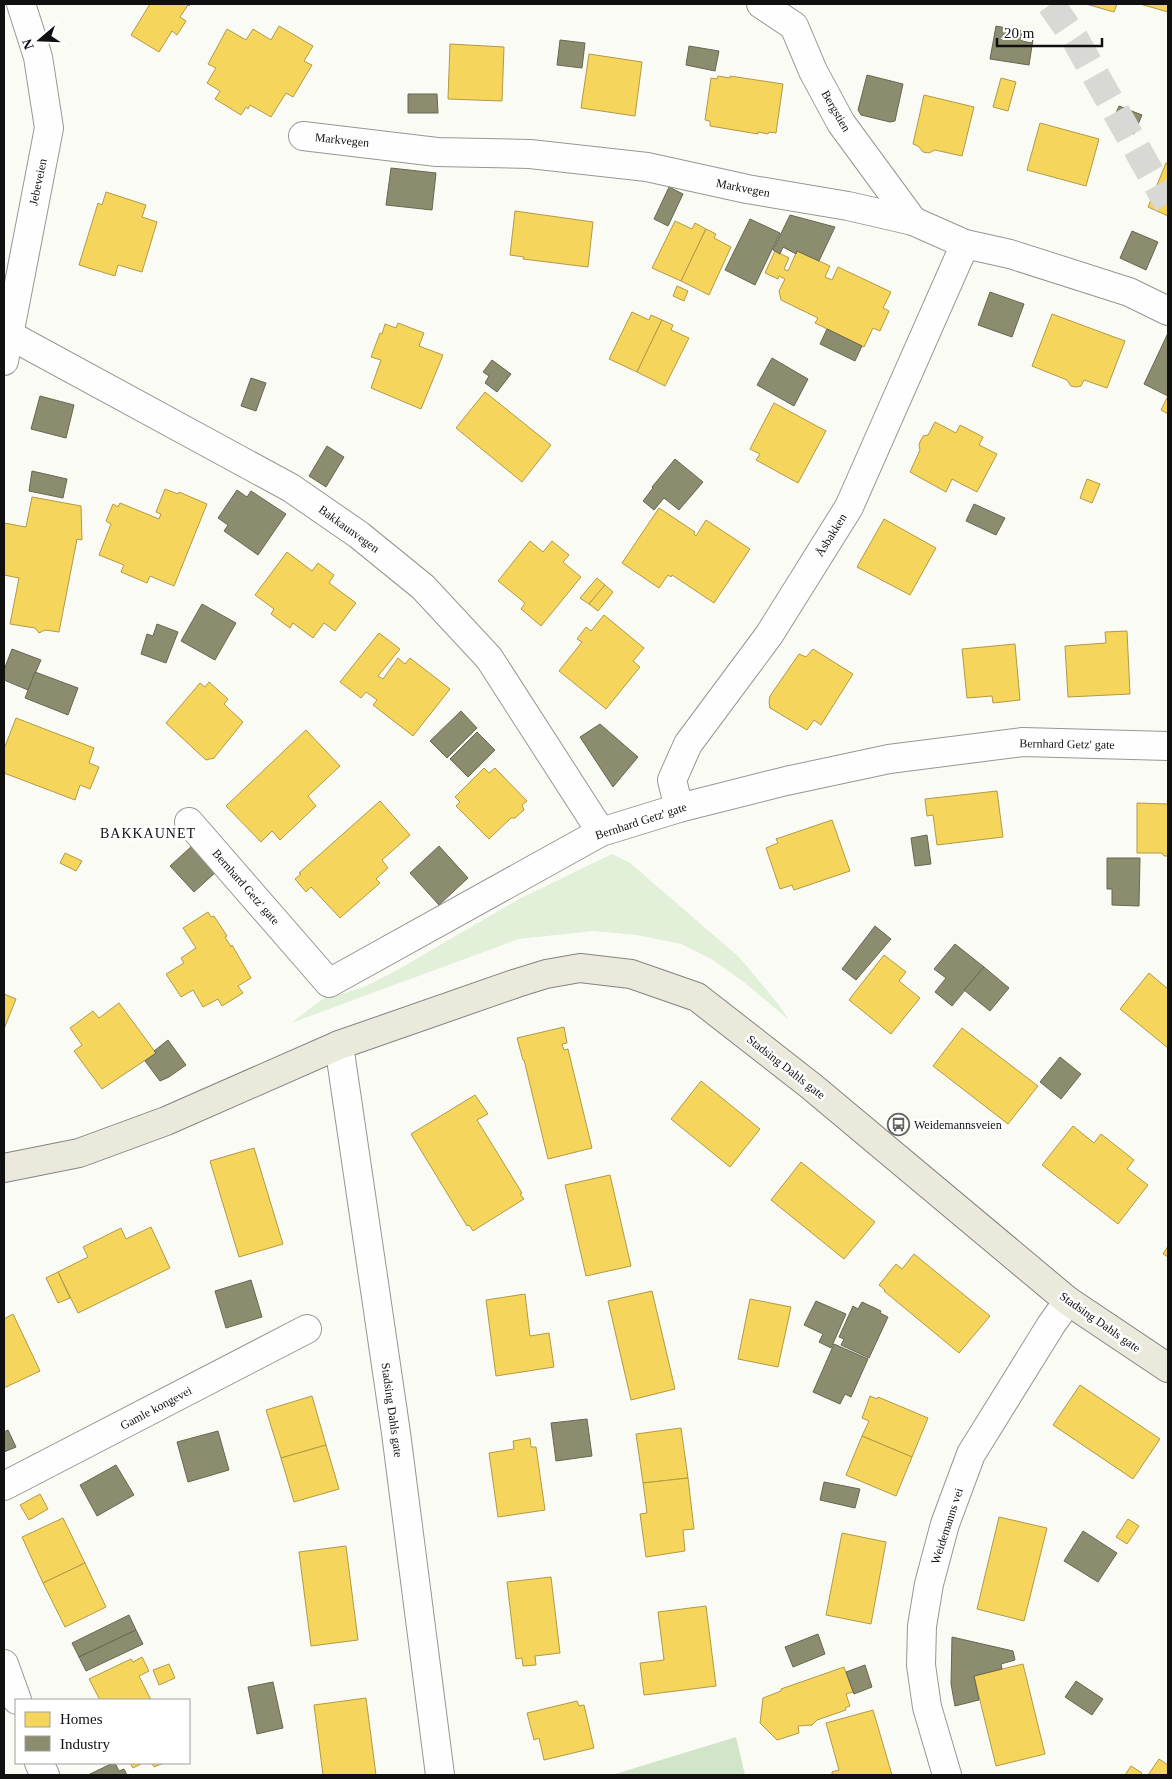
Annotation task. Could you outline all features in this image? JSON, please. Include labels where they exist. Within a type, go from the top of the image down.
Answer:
[{"type":"main road","name":"Stadsing Dahls gate","points":[[4,1168],[79,1153],[166,1121],[339,1045],[546,974],[580,968],[631,974],[697,996],[811,1086],[1068,1301],[1168,1368]]},
{"type":"street","name":"Jebeveien","points":[[4,361],[6,333],[49,128],[38,57],[21,4]]},
{"type":"street","name":"Bergstien","points":[[761,4],[794,26],[813,71],[841,123],[913,221]]},
{"type":"street","name":"Markvegen","points":[[303,136],[437,152],[530,154],[647,166],[747,189],[848,206],[913,221],[965,244],[1010,254],[1129,292],[1168,311]]},
{"type":"street","name":"Åsbakken","points":[[679,808],[672,780],[688,744],[769,635],[849,507],[965,244]]},
{"type":"street","name":"Bakkaunvegen","points":[[6,333],[291,488],[359,535],[423,586],[489,658],[602,832]]},
{"type":"street","name":"Bernhard Getz' gate","points":[[189,822],[328,984],[602,832],[679,808],[786,781],[889,759],[1023,742],[1168,746]]},
{"type":"street","name":"Stadsing Dahls gate","points":[[339,1045],[396,1433],[440,1775]]},
{"type":"street","name":"Weidemanns vei","points":[[947,1775],[926,1707],[921,1665],[922,1626],[929,1584],[946,1524],[971,1454],[1051,1325],[1068,1301]]},
{"type":"street","name":"Gamle kongevei","points":[[4,1486],[307,1328]]},
{"type":"street","points":[[4,1664],[16,1699]]},
{"type":"green space","points":[[612,854],[630,863],[739,957],[789,1020],[745,983],[713,960],[681,944],[637,935],[593,931],[519,939],[291,1023],[332,992],[341,994],[364,987],[399,969],[519,899]]},
{"type":"green space","points":[[736,1737],[745,1775],[612,1775]]},
{"type":"building: Homes","points":[[150,4],[191,4],[188,5],[180,17],[186,21],[177,35],[172,31],[159,52],[131,35]]},
{"type":"building: Homes","points":[[1086,4],[1117,4],[1114,12]]},
{"type":"building: Homes","points":[[1140,4],[1168,4],[1168,12]]},
{"type":"building: Homes","points":[[279,26],[313,46],[304,61],[312,65],[293,97],[286,93],[271,117],[250,105],[248,109],[246,107],[241,115],[215,99],[220,91],[207,83],[216,68],[208,64],[227,29],[246,40],[253,29],[271,40]]},
{"type":"building: Homes","points":[[450,44],[504,47],[502,101],[448,99]]},
{"type":"building: Homes","points":[[589,54],[642,62],[635,116],[581,108]]},
{"type":"building: Homes","points":[[718,76],[783,84],[776,133],[758,132],[758,134],[710,126],[710,121],[705,120],[711,78],[717,79]]},
{"type":"building: Homes","points":[[1001,78],[1016,82],[1008,111],[993,107]]},
{"type":"building: Homes","points":[[924,95],[974,107],[962,156],[935,150],[929,153],[923,152],[918,146],[913,144]]},
{"type":"building: Homes","points":[[1040,123],[1099,139],[1086,186],[1027,170]]},
{"type":"building: Homes","points":[[1166,163],[1168,164],[1168,216],[1148,207]]},
{"type":"building: Homes","points":[[106,192],[146,205],[142,217],[157,222],[142,272],[118,265],[115,276],[79,265],[98,203],[102,205]]},
{"type":"building: Homes","points":[[515,211],[593,222],[588,267],[523,259],[524,257],[510,255]]},
{"type":"building: Homes","points":[[675,221],[692,229],[695,223],[706,229],[681,281],[652,268]]},
{"type":"building: Homes","points":[[706,229],[716,234],[714,238],[731,247],[709,295],[681,281]]},
{"type":"building: Homes","points":[[775,251],[789,258],[784,269],[788,271],[797,251],[830,266],[825,277],[832,280],[838,267],[891,292],[883,308],[889,311],[880,331],[873,328],[864,347],[815,323],[818,318],[781,300],[779,291],[785,279],[779,276],[778,279],[765,273]]},
{"type":"building: Homes","points":[[677,286],[688,291],[684,301],[673,296]]},
{"type":"building: Homes","points":[[632,312],[649,320],[651,315],[662,320],[637,372],[609,359]]},
{"type":"building: Homes","points":[[1052,314],[1125,341],[1107,388],[1084,380],[1081,386],[1071,386],[1067,380],[1032,366]]},
{"type":"building: Homes","points":[[662,320],[673,325],[671,330],[689,338],[665,386],[637,372]]},
{"type":"building: Homes","points":[[398,323],[424,333],[419,346],[443,355],[421,409],[371,388],[381,360],[371,357],[380,333],[382,334],[385,324],[396,328]]},
{"type":"building: Homes","points":[[485,392],[551,445],[522,482],[456,428]]},
{"type":"building: Homes","points":[[1168,396],[1168,414],[1161,410]]},
{"type":"building: Homes","points":[[774,403],[826,431],[798,483],[756,460],[760,454],[750,449]]},
{"type":"building: Homes","points":[[935,422],[956,433],[960,425],[983,437],[979,445],[997,454],[977,492],[952,479],[946,492],[910,472],[920,450],[919,444],[923,436],[928,435]]},
{"type":"building: Homes","points":[[1087,479],[1100,484],[1092,503],[1080,498]]},
{"type":"building: Homes","points":[[165,489],[178,494],[179,492],[207,504],[174,586],[150,576],[147,583],[121,572],[124,565],[99,555],[111,524],[106,521],[113,504],[118,507],[120,503],[159,519],[161,514],[156,512]]},
{"type":"building: Homes","points":[[32,497],[81,506],[82,540],[77,539],[59,632],[45,630],[39,633],[35,628],[10,624],[19,578],[4,575],[4,523],[26,527]]},
{"type":"building: Homes","points":[[659,508],[695,532],[696,536],[706,520],[750,549],[714,603],[672,575],[671,577],[668,575],[659,588],[622,563]]},
{"type":"building: Homes","points":[[884,519],[936,548],[910,595],[857,567]]},
{"type":"building: Homes","points":[[530,541],[543,552],[552,541],[569,555],[563,562],[581,577],[541,626],[521,609],[525,603],[498,581]]},
{"type":"building: Homes","points":[[287,552],[312,571],[318,563],[334,575],[329,583],[356,603],[335,631],[324,623],[313,638],[293,623],[290,628],[271,614],[274,609],[255,595]]},
{"type":"building: Homes","points":[[597,578],[605,585],[589,604],[580,598]]},
{"type":"building: Homes","points":[[605,585],[613,592],[598,611],[589,604]]},
{"type":"building: Homes","points":[[604,615],[644,648],[633,661],[640,667],[606,709],[559,671],[582,642],[577,639],[586,627],[591,631]]},
{"type":"building: Homes","points":[[1127,631],[1130,694],[1068,697],[1065,646],[1106,643],[1105,632]]},
{"type":"building: Homes","points":[[379,633],[400,649],[378,676],[383,679],[398,658],[405,664],[410,658],[450,689],[413,736],[373,705],[377,700],[369,694],[366,692],[361,698],[340,682]]},
{"type":"building: Homes","points":[[1015,644],[1020,700],[993,703],[992,696],[967,698],[962,649]]},
{"type":"building: Homes","points":[[813,649],[853,674],[821,725],[814,720],[807,730],[770,708],[769,702],[770,696],[799,654],[806,657]]},
{"type":"building: Homes","points":[[209,682],[228,699],[224,704],[243,722],[214,758],[206,760],[166,723],[200,683],[205,687]]},
{"type":"building: Homes","points":[[16,718],[94,748],[89,763],[99,767],[90,789],[80,785],[75,800],[4,773],[4,749]]},
{"type":"building: Homes","points":[[306,730],[340,766],[308,796],[316,806],[280,840],[272,831],[261,842],[226,806]]},
{"type":"building: Homes","points":[[484,768],[489,773],[495,768],[527,801],[522,805],[524,810],[515,818],[511,818],[489,839],[456,806],[460,802],[455,797]]},
{"type":"building: Homes","points":[[997,791],[1003,837],[937,845],[933,815],[927,816],[925,799]]},
{"type":"building: Homes","points":[[380,801],[410,835],[382,860],[388,868],[376,879],[380,883],[340,918],[311,887],[306,892],[295,879],[301,874],[299,873]]},
{"type":"building: Homes","points":[[1137,803],[1168,804],[1168,856],[1164,856],[1162,853],[1137,853]]},
{"type":"building: Homes","points":[[832,820],[850,871],[794,890],[792,885],[780,889],[766,848],[778,843],[776,839]]},
{"type":"building: Homes","points":[[65,853],[82,861],[76,871],[60,863]]},
{"type":"building: Homes","points":[[208,912],[211,917],[214,916],[251,978],[238,986],[243,993],[222,1006],[218,999],[203,1007],[193,990],[181,997],[166,974],[184,963],[181,958],[196,948],[183,928]]},
{"type":"building: Homes","points":[[884,955],[906,972],[899,981],[920,998],[891,1034],[849,1000]]},
{"type":"building: Homes","points":[[1149,973],[1168,989],[1168,1048],[1120,1009]]},
{"type":"building: Homes","points":[[4,994],[16,999],[4,1029]]},
{"type":"building: Homes","points":[[119,1003],[156,1053],[102,1089],[74,1051],[82,1045],[70,1028],[93,1011],[99,1018]]},
{"type":"building: Homes","points":[[564,1027],[567,1043],[562,1044],[564,1050],[568,1049],[592,1148],[548,1159],[517,1038]]},
{"type":"building: Homes","points":[[962,1028],[1038,1086],[1008,1124],[933,1066]]},
{"type":"building: Homes","points":[[701,1081],[760,1129],[730,1167],[671,1119]]},
{"type":"building: Homes","points":[[475,1095],[488,1114],[477,1120],[524,1199],[473,1231],[469,1225],[467,1226],[411,1134]]},
{"type":"building: Homes","points":[[1073,1126],[1094,1143],[1101,1134],[1134,1160],[1127,1169],[1148,1185],[1118,1224],[1042,1165]]},
{"type":"building: Homes","points":[[254,1148],[283,1244],[239,1257],[210,1161]]},
{"type":"building: Homes","points":[[801,1162],[875,1222],[844,1259],[771,1200]]},
{"type":"building: Homes","points":[[610,1175],[631,1266],[586,1276],[565,1185]]},
{"type":"building: Homes","points":[[151,1227],[170,1268],[78,1313],[58,1272],[88,1257],[83,1247],[121,1228],[126,1239]]},
{"type":"building: Homes","points":[[1168,1246],[1168,1257],[1163,1254]]},
{"type":"building: Homes","points":[[914,1254],[990,1316],[959,1353],[879,1285],[896,1264],[902,1269]]},
{"type":"building: Homes","points":[[58,1272],[70,1298],[58,1303],[46,1278]]},
{"type":"building: Homes","points":[[652,1291],[675,1389],[631,1400],[608,1301]]},
{"type":"building: Homes","points":[[525,1294],[530,1336],[549,1333],[554,1367],[496,1376],[486,1300]]},
{"type":"building: Homes","points":[[750,1299],[791,1307],[778,1367],[738,1359]]},
{"type":"building: Homes","points":[[13,1314],[40,1371],[4,1388],[4,1319]]},
{"type":"building: Homes","points":[[1080,1385],[1160,1439],[1133,1479],[1053,1425]]},
{"type":"building: Homes","points":[[312,1396],[326,1445],[281,1458],[266,1410]]},
{"type":"building: Homes","points":[[870,1396],[877,1399],[878,1397],[928,1418],[912,1457],[862,1436],[869,1421],[862,1418]]},
{"type":"building: Homes","points":[[681,1428],[688,1478],[643,1483],[636,1434]]},
{"type":"building: Homes","points":[[862,1436],[912,1457],[896,1496],[846,1475]]},
{"type":"building: Homes","points":[[530,1438],[531,1447],[536,1447],[545,1510],[498,1517],[489,1453],[514,1449],[513,1441]]},
{"type":"building: Homes","points":[[326,1445],[339,1489],[294,1502],[281,1458]]},
{"type":"building: Homes","points":[[688,1478],[694,1529],[683,1530],[685,1551],[646,1557],[640,1514],[647,1513],[643,1483]]},
{"type":"building: Homes","points":[[40,1494],[48,1509],[29,1520],[20,1505]]},
{"type":"building: Homes","points":[[999,1517],[1047,1528],[1024,1621],[977,1609]]},
{"type":"building: Homes","points":[[63,1518],[85,1563],[43,1583],[22,1537]]},
{"type":"building: Homes","points":[[1128,1519],[1139,1526],[1127,1544],[1116,1537]]},
{"type":"building: Homes","points":[[842,1533],[886,1542],[871,1624],[826,1615]]},
{"type":"building: Homes","points":[[346,1546],[358,1640],[311,1646],[299,1552]]},
{"type":"building: Homes","points":[[85,1563],[106,1607],[65,1627],[43,1583]]},
{"type":"building: Homes","points":[[551,1577],[560,1653],[535,1656],[536,1665],[523,1666],[522,1658],[516,1659],[507,1582]]},
{"type":"building: Homes","points":[[706,1606],[716,1686],[644,1695],[640,1663],[664,1660],[658,1612]]},
{"type":"building: Homes","points":[[142,1657],[149,1671],[139,1676],[150,1699],[99,1699],[89,1679],[131,1659],[133,1662]]},
{"type":"building: Homes","points":[[169,1664],[175,1678],[159,1685],[153,1670]]},
{"type":"building: Homes","points":[[1023,1664],[1045,1754],[996,1766],[974,1676]]},
{"type":"building: Homes","points":[[844,1667],[853,1692],[846,1694],[850,1706],[845,1708],[846,1710],[817,1720],[812,1725],[798,1726],[799,1733],[777,1740],[760,1723],[763,1698],[781,1691],[781,1689]]},
{"type":"building: Homes","points":[[366,1698],[376,1775],[323,1775],[314,1705]]},
{"type":"building: Homes","points":[[577,1701],[579,1706],[584,1705],[594,1748],[544,1760],[539,1738],[534,1740],[527,1713]]},
{"type":"building: Homes","points":[[873,1710],[892,1775],[832,1775],[832,1772],[839,1770],[826,1723]]},
{"type":"building: Homes","points":[[1159,1759],[1168,1765],[1168,1775],[1148,1775]]},
{"type":"building: Homes","points":[[131,1764],[141,1764],[133,1768]]},
{"type":"building: Homes","points":[[1131,1766],[1142,1773],[1140,1775],[1125,1775]]},
{"type":"building: Industry","points":[[996,26],[1034,33],[1029,65],[990,59]],"holes":[[[1024,32],[1034,33],[1032,43],[1022,41]]]},
{"type":"building: Industry","points":[[560,40],[585,43],[582,68],[557,65]]},
{"type":"building: Industry","points":[[689,46],[719,51],[715,71],[686,65]]},
{"type":"building: Industry","points":[[867,75],[903,84],[895,121],[890,122],[861,115],[858,110]]},
{"type":"building: Industry","points":[[408,94],[437,94],[438,113],[408,113]]},
{"type":"building: Industry","points":[[1119,106],[1142,115],[1134,134],[1111,125]]},
{"type":"building: Industry","points":[[391,168],[436,173],[432,210],[386,205]]},
{"type":"building: Industry","points":[[669,187],[683,194],[668,226],[654,219]]},
{"type":"building: Industry","points":[[790,215],[835,227],[819,261],[797,251],[796,254],[783,247],[780,254],[773,250]]},
{"type":"building: Industry","points":[[750,219],[780,233],[755,285],[725,270]]},
{"type":"building: Industry","points":[[1132,231],[1158,242],[1146,270],[1120,258]]},
{"type":"building: Industry","points":[[990,292],[1024,304],[1012,337],[978,325]]},
{"type":"building: Industry","points":[[827,329],[862,346],[855,361],[820,344]]},
{"type":"building: Industry","points":[[1168,333],[1168,396],[1144,384]]},
{"type":"building: Industry","points":[[772,358],[808,379],[794,406],[757,385]]},
{"type":"building: Industry","points":[[492,360],[511,374],[497,392],[485,383],[489,376],[483,372]]},
{"type":"building: Industry","points":[[251,378],[266,383],[256,411],[241,406]]},
{"type":"building: Industry","points":[[40,396],[74,405],[66,438],[31,429]]},
{"type":"building: Industry","points":[[327,446],[344,457],[326,487],[309,476]]},
{"type":"building: Industry","points":[[675,459],[703,482],[679,510],[664,498],[654,510],[643,501]]},
{"type":"building: Industry","points":[[32,471],[67,479],[63,498],[29,491]]},
{"type":"building: Industry","points":[[237,490],[247,497],[251,491],[286,514],[258,555],[224,531],[228,525],[218,518]]},
{"type":"building: Industry","points":[[974,504],[1005,518],[996,535],[966,521]]},
{"type":"building: Industry","points":[[202,604],[236,623],[215,660],[181,641]]},
{"type":"building: Industry","points":[[157,624],[178,632],[166,663],[141,654],[147,634],[153,636]]},
{"type":"building: Industry","points":[[12,649],[41,660],[28,690],[4,680],[4,670]]},
{"type":"building: Industry","points":[[35,672],[78,688],[68,715],[25,698]]},
{"type":"building: Industry","points":[[461,711],[477,728],[447,758],[430,741]]},
{"type":"building: Industry","points":[[600,724],[638,757],[613,787],[580,737]]},
{"type":"building: Industry","points":[[477,732],[495,750],[468,777],[450,759]]},
{"type":"building: Industry","points":[[927,835],[931,864],[915,866],[911,838]]},
{"type":"building: Industry","points":[[193,845],[217,871],[194,892],[170,866]]},
{"type":"building: Industry","points":[[439,846],[468,878],[439,905],[410,873]]},
{"type":"building: Industry","points":[[1107,858],[1140,858],[1139,906],[1112,905],[1112,889],[1107,889]]},
{"type":"building: Industry","points":[[875,926],[891,939],[856,980],[842,969]]},
{"type":"building: Industry","points":[[955,944],[984,967],[952,1006],[935,992],[946,978],[934,969]]},
{"type":"building: Industry","points":[[984,967],[1009,988],[990,1011],[964,990]]},
{"type":"building: Industry","points":[[168,1040],[186,1065],[160,1081],[145,1061],[156,1053],[154,1051]]},
{"type":"building: Industry","points":[[1060,1057],[1081,1074],[1061,1099],[1040,1082]]},
{"type":"building: Industry","points":[[251,1280],[262,1317],[226,1328],[215,1291]]},
{"type":"building: Industry","points":[[816,1301],[846,1314],[831,1348],[819,1342],[823,1334],[804,1325]]},
{"type":"building: Industry","points":[[862,1302],[881,1311],[880,1313],[888,1317],[869,1358],[841,1345],[844,1339],[839,1337],[853,1306],[858,1309]]},
{"type":"building: Industry","points":[[834,1344],[868,1359],[851,1397],[845,1394],[840,1404],[813,1392]]},
{"type":"building: Industry","points":[[587,1419],[592,1456],[556,1461],[551,1423]]},
{"type":"building: Industry","points":[[8,1430],[16,1447],[4,1452],[4,1432]]},
{"type":"building: Industry","points":[[218,1431],[229,1470],[188,1482],[177,1442]]},
{"type":"building: Industry","points":[[116,1465],[134,1495],[97,1516],[80,1485]]},
{"type":"building: Industry","points":[[824,1482],[860,1489],[855,1508],[820,1500]]},
{"type":"building: Industry","points":[[1083,1531],[1117,1553],[1098,1582],[1064,1561]]},
{"type":"building: Industry","points":[[129,1615],[136,1630],[79,1657],[72,1643]]},
{"type":"building: Industry","points":[[136,1630],[143,1644],[86,1671],[79,1657]]},
{"type":"building: Industry","points":[[818,1634],[825,1654],[793,1667],[785,1647]]},
{"type":"building: Industry","points":[[952,1637],[1013,1651],[1015,1660],[1001,1664],[1002,1669],[974,1676],[979,1700],[955,1706],[951,1684]]},
{"type":"building: Industry","points":[[865,1665],[872,1687],[854,1694],[846,1672]]},
{"type":"building: Industry","points":[[1076,1681],[1103,1699],[1092,1715],[1065,1697]]},
{"type":"building: Industry","points":[[273,1682],[283,1728],[257,1734],[248,1687]]},
{"type":"building: Industry","points":[[111,1764],[116,1764],[119,1771],[124,1769],[127,1775],[88,1775]]},
{"type":"tunnel","points":[[1051,4],[1075,39],[1168,204]]},
{"type":"place","name":"Weidemannsveien","points":[[898,1125]]},
{"type":"district","name":"BAKKAUNET","points":[[148,833]]}]
